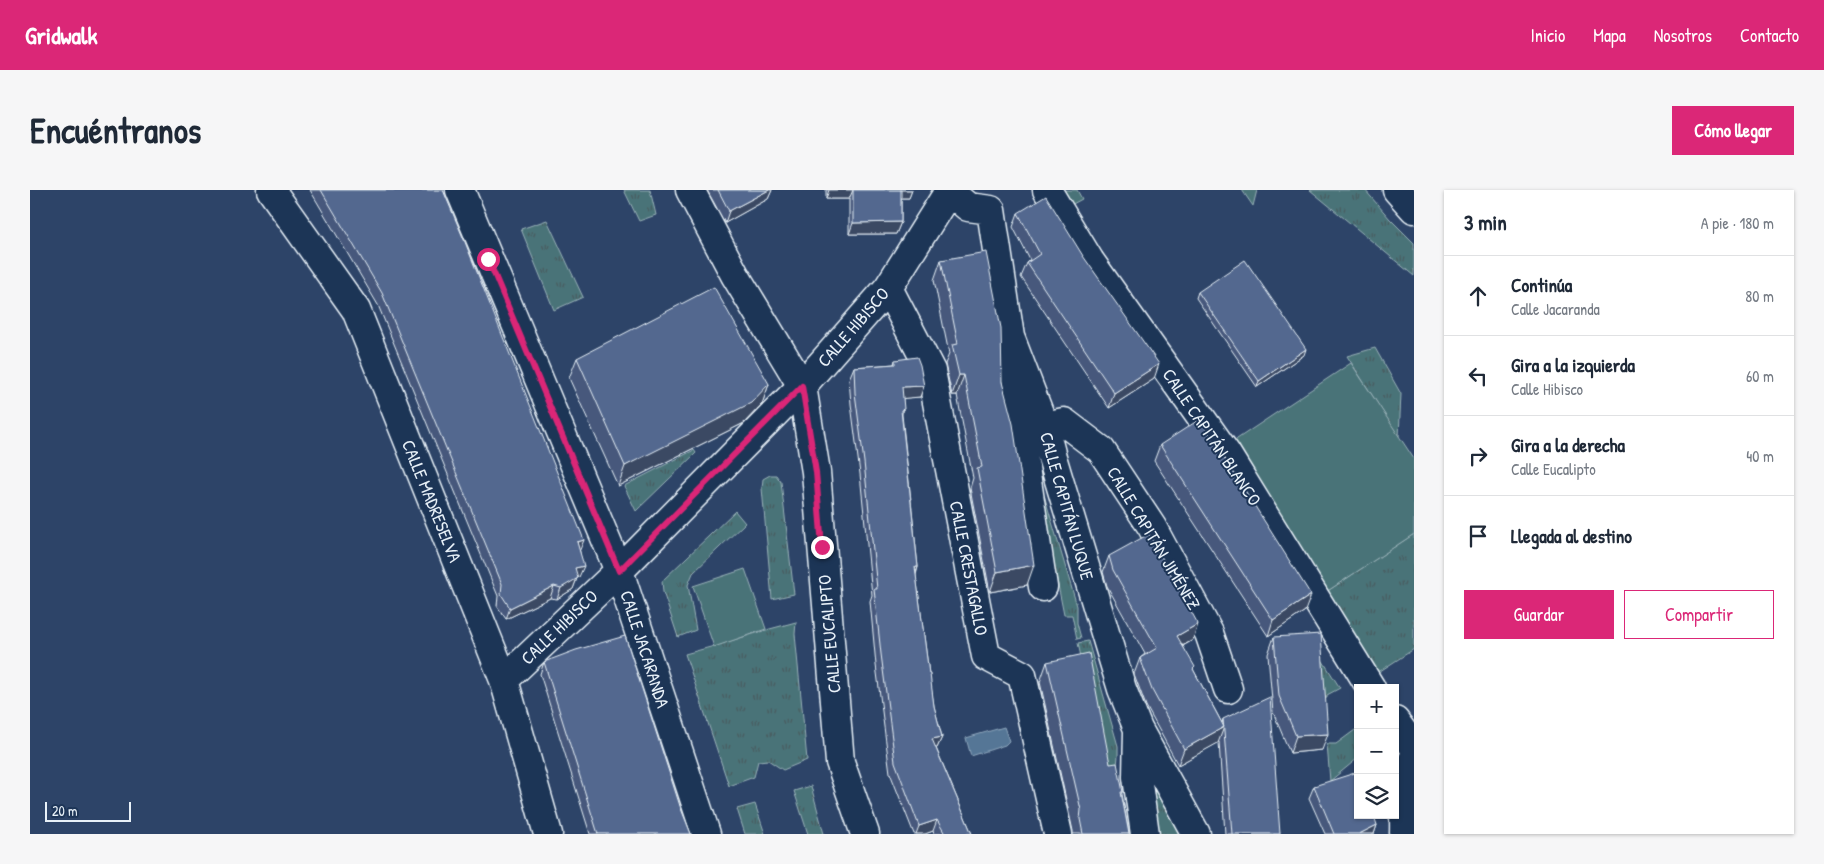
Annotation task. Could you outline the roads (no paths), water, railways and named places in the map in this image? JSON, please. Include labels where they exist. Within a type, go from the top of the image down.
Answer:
[{"type":"street","name":"CALLE MADRESELVA","points":[[271,190],[356,310],[504,680],[548,834]]},
{"type":"street","name":"CALLE JACARANDA","points":[[460,190],[619,571],[706,834]]},
{"type":"street","name":"CALLE EUCALIPTO","points":[[690,190],[735,275],[802,386],[816,472],[840,762],[865,834]]},
{"type":"street","name":"CALLE CAPITÁN BLANCO","points":[[1047,190],[1090,261],[1226,453],[1369,684]]},
{"type":"street","points":[[1397,190],[1414,209]]},
{"type":"street","name":"CALLE HIBISCO","points":[[504,680],[619,571],[802,386],[888,288],[949,191]]},
{"type":"street","name":"CALLE CAPITÁN LUQUE","points":[[949,191],[968,208],[990,200],[1010,337],[1044,426],[1122,689],[1138,729],[1196,834]]},
{"type":"street","name":"CALLE CRESTAGALLO","points":[[888,288],[931,371],[986,656],[1022,675],[1058,834]]},
{"type":"street","points":[[1010,337],[1008,362],[1010,398],[1020,441],[1042,586]]},
{"type":"street","name":"CALLE CAPITÁN JIMÉNEZ","points":[[1044,426],[1064,422],[1101,450],[1152,527],[1210,633],[1228,689]]},
{"type":"street","points":[[1399,726],[1414,747]]},
{"type":"street","points":[[1138,729],[1137,777],[1145,834]]},
{"type":"street","points":[[1404,834],[1405,788],[1409,765],[1414,758]]},
{"type":"water","points":[[1004,727],[1009,741],[1005,745],[971,756],[966,738]]}]
